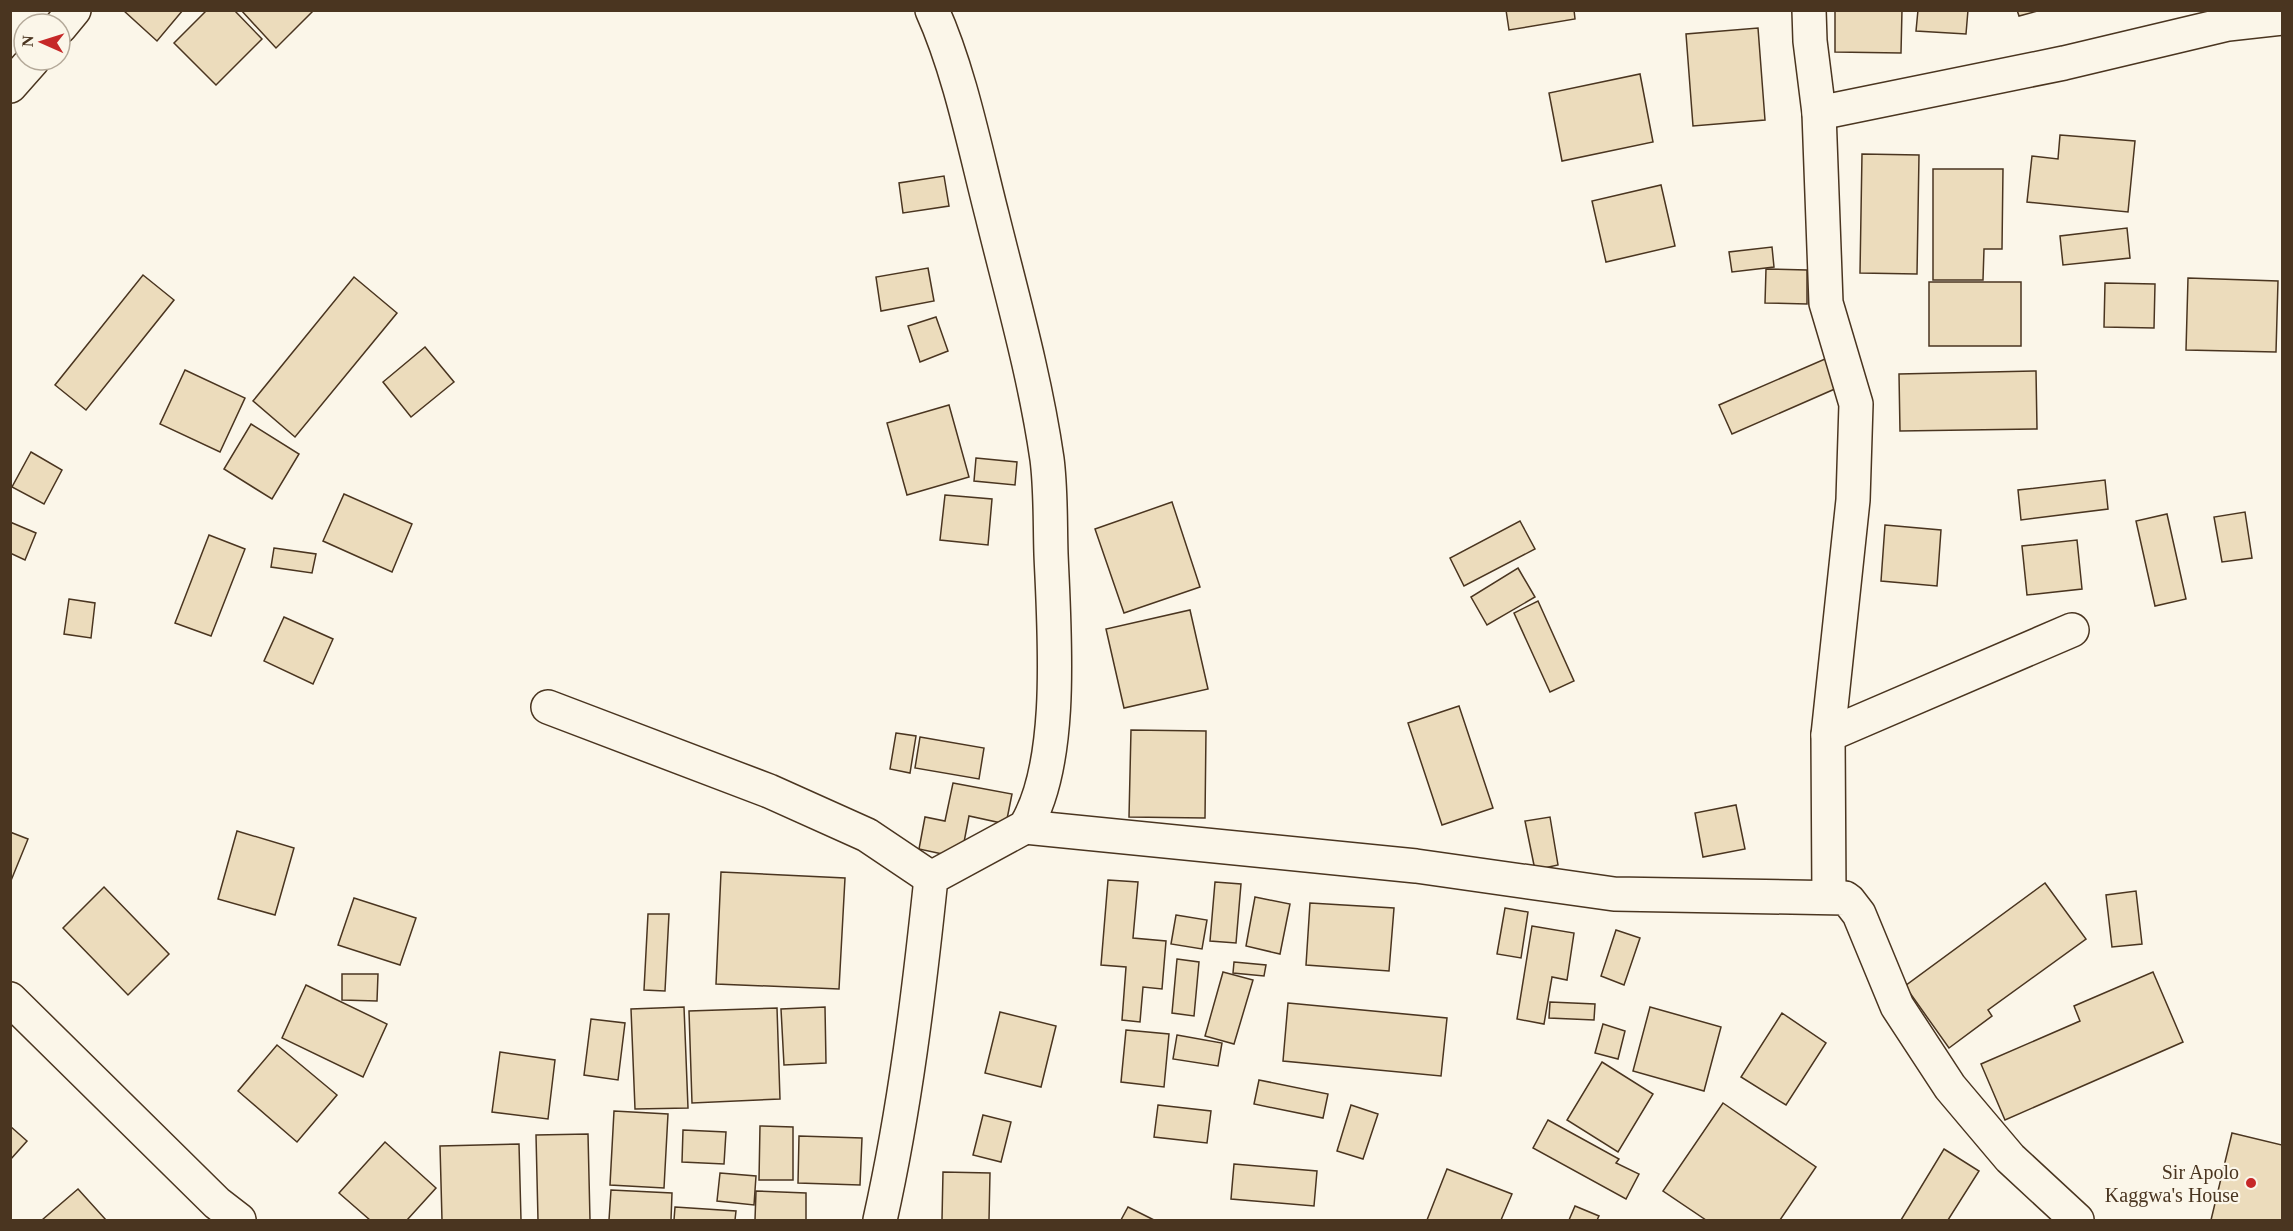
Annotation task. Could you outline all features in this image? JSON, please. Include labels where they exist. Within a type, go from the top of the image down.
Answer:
[{"type":"street","points":[[931,878],[1025,827],[1034,812],[1050,745],[1055,648],[1047,462],[1035,388],[965,109],[932,10]]},
{"type":"street","points":[[1809,10],[1819,113],[1826,303],[1856,404],[1853,500],[1828,735],[1829,897]]},
{"type":"street","points":[[1819,113],[2064,63],[2228,24],[2283,18]]},
{"type":"street","points":[[10,86],[22,72]]},
{"type":"street","points":[[1828,735],[2072,630]]},
{"type":"street","points":[[548,707],[780,796],[867,835],[931,878]]},
{"type":"street","points":[[1025,827],[1416,866],[1614,894],[1829,897],[1849,901],[1859,914],[1897,1005],[1950,1087],[2010,1158],[2077,1221]]},
{"type":"street","points":[[880,1221],[892,1168],[918,1004],[931,878]]},
{"type":"street","points":[[10,999],[219,1215]]},
{"type":"building","points":[[123,10],[183,10],[157,41]]},
{"type":"building","points":[[207,10],[234,10],[262,39],[216,85],[174,43]]},
{"type":"building","points":[[241,10],[314,10],[276,48]]},
{"type":"building","points":[[1506,10],[1574,10],[1575,19],[1509,30]]},
{"type":"building","points":[[1835,10],[1902,10],[1901,53],[1835,52]]},
{"type":"building","points":[[1918,10],[1968,10],[1966,34],[1916,31]]},
{"type":"building","points":[[2017,10],[2041,10],[2019,16]]},
{"type":"building","points":[[1758,28],[1765,120],[1693,126],[1686,34]]},
{"type":"building","points":[[1640,74],[1653,142],[1562,161],[1549,93]]},
{"type":"building","points":[[2060,135],[2135,141],[2128,212],[2027,202],[2032,156],[2058,159]]},
{"type":"building","points":[[1862,154],[1919,155],[1917,274],[1860,273]]},
{"type":"building","points":[[1933,169],[2003,169],[2002,249],[1984,249],[1983,280],[1933,280]]},
{"type":"building","points":[[944,176],[949,206],[903,213],[899,183]]},
{"type":"building","points":[[1661,185],[1675,246],[1606,262],[1592,201]]},
{"type":"building","points":[[2127,228],[2130,258],[2063,265],[2060,236]]},
{"type":"building","points":[[1772,247],[1774,267],[1732,272],[1729,252]]},
{"type":"building","points":[[928,268],[934,301],[881,311],[876,277]]},
{"type":"building","points":[[1766,269],[1807,270],[1807,304],[1765,303]]},
{"type":"building","points":[[143,275],[174,300],[86,410],[55,385]]},
{"type":"building","points":[[354,277],[397,313],[295,437],[253,401]]},
{"type":"building","points":[[2188,278],[2278,281],[2276,352],[2186,350]]},
{"type":"building","points":[[1929,282],[2021,282],[2021,346],[1929,346]]},
{"type":"building","points":[[2105,283],[2155,284],[2154,328],[2104,327]]},
{"type":"building","points":[[936,317],[948,351],[920,362],[908,326]]},
{"type":"building","points":[[425,347],[454,382],[411,417],[383,382]]},
{"type":"building","points":[[1825,359],[1837,388],[1732,434],[1719,405]]},
{"type":"building","points":[[185,370],[245,398],[220,452],[160,424]]},
{"type":"building","points":[[2036,371],[2037,429],[1900,431],[1899,374]]},
{"type":"building","points":[[949,405],[969,477],[907,495],[887,423]]},
{"type":"building","points":[[251,424],[299,454],[272,499],[224,469]]},
{"type":"building","points":[[31,452],[62,470],[44,504],[12,487]]},
{"type":"building","points":[[976,458],[1017,462],[1015,485],[974,481]]},
{"type":"building","points":[[2105,480],[2108,509],[2021,520],[2018,490]]},
{"type":"building","points":[[344,494],[412,524],[392,572],[323,541]]},
{"type":"building","points":[[945,495],[992,499],[988,545],[940,540]]},
{"type":"building","points":[[1172,502],[1200,587],[1124,613],[1095,529]]},
{"type":"building","points":[[2245,512],[2252,558],[2222,562],[2214,517]]},
{"type":"building","points":[[2167,514],[2186,599],[2155,606],[2136,521]]},
{"type":"building","points":[[1520,521],[1535,549],[1464,586],[1450,558]]},
{"type":"building","points":[[10,522],[36,533],[25,560],[10,553]]},
{"type":"building","points":[[1885,525],[1941,530],[1937,586],[1881,581]]},
{"type":"building","points":[[209,535],[245,549],[211,636],[175,623]]},
{"type":"building","points":[[2077,540],[2082,589],[2027,595],[2022,546]]},
{"type":"building","points":[[274,548],[316,554],[312,573],[271,567]]},
{"type":"building","points":[[1518,568],[1535,597],[1487,625],[1471,597]]},
{"type":"building","points":[[69,599],[95,603],[91,638],[64,634]]},
{"type":"building","points":[[1538,601],[1574,681],[1550,692],[1514,613]]},
{"type":"building","points":[[1190,610],[1208,689],[1124,708],[1106,629]]},
{"type":"building","points":[[284,617],[333,639],[313,684],[264,661]]},
{"type":"building","points":[[1459,706],[1493,808],[1442,825],[1408,723]]},
{"type":"building","points":[[1131,730],[1206,731],[1205,818],[1129,817]]},
{"type":"building","points":[[896,733],[916,736],[910,773],[890,769]]},
{"type":"building","points":[[920,737],[984,748],[979,779],[915,768]]},
{"type":"building","points":[[953,783],[1012,794],[1006,824],[969,816],[961,858],[919,849],[925,817],[945,821]]},
{"type":"building","points":[[1736,805],[1745,849],[1703,857],[1695,813]]},
{"type":"building","points":[[1550,817],[1558,865],[1535,870],[1525,821]]},
{"type":"building","points":[[237,831],[294,848],[275,915],[218,899]]},
{"type":"building","points":[[10,832],[28,839],[10,883]]},
{"type":"building","points":[[721,872],[845,878],[839,989],[716,984]]},
{"type":"building","points":[[1108,880],[1138,882],[1133,938],[1166,941],[1162,989],[1143,987],[1140,1022],[1122,1020],[1126,967],[1101,965]]},
{"type":"building","points":[[1215,882],[1241,884],[1236,943],[1210,941]]},
{"type":"building","points":[[2045,883],[2086,939],[1988,1010],[1992,1016],[1949,1048],[1905,986]]},
{"type":"building","points":[[104,887],[169,954],[128,995],[63,928]]},
{"type":"building","points":[[2136,891],[2142,944],[2112,947],[2106,895]]},
{"type":"building","points":[[1255,897],[1290,904],[1280,954],[1246,946]]},
{"type":"building","points":[[354,898],[416,918],[400,965],[338,945]]},
{"type":"building","points":[[1310,903],[1394,908],[1389,971],[1306,965]]},
{"type":"building","points":[[1505,908],[1528,912],[1521,958],[1497,954]]},
{"type":"building","points":[[648,914],[669,914],[665,991],[644,990]]},
{"type":"building","points":[[1176,915],[1207,920],[1202,949],[1171,944]]},
{"type":"building","points":[[1532,926],[1574,933],[1567,980],[1552,977],[1544,1024],[1517,1019]]},
{"type":"building","points":[[1616,930],[1640,938],[1624,985],[1601,976]]},
{"type":"building","points":[[1177,959],[1199,962],[1194,1016],[1172,1013]]},
{"type":"building","points":[[1234,962],[1266,965],[1264,976],[1233,973]]},
{"type":"building","points":[[1223,972],[1253,980],[1234,1044],[1205,1036]]},
{"type":"building","points":[[2153,972],[2183,1042],[2005,1120],[1981,1064],[2080,1021],[2074,1006]]},
{"type":"building","points":[[342,974],[378,974],[377,1001],[342,1000]]},
{"type":"building","points":[[306,985],[387,1024],[363,1077],[282,1038]]},
{"type":"building","points":[[1550,1002],[1595,1004],[1594,1020],[1549,1018]]},
{"type":"building","points":[[1288,1003],[1447,1018],[1441,1076],[1283,1061]]},
{"type":"building","points":[[684,1007],[688,1108],[635,1109],[631,1009]]},
{"type":"building","points":[[825,1007],[826,1063],[784,1065],[781,1009]]},
{"type":"building","points":[[1650,1007],[1721,1027],[1704,1091],[1633,1071]]},
{"type":"building","points":[[777,1008],[780,1099],[692,1103],[689,1011]]},
{"type":"building","points":[[1000,1012],[1056,1026],[1041,1087],[985,1073]]},
{"type":"building","points":[[1782,1013],[1826,1043],[1786,1105],[1741,1077]]},
{"type":"building","points":[[591,1019],[625,1023],[618,1080],[584,1075]]},
{"type":"building","points":[[1603,1024],[1625,1031],[1618,1059],[1595,1053]]},
{"type":"building","points":[[1126,1030],[1169,1034],[1164,1087],[1121,1082]]},
{"type":"building","points":[[1177,1035],[1222,1043],[1218,1066],[1173,1059]]},
{"type":"building","points":[[277,1045],[337,1095],[297,1142],[238,1091]]},
{"type":"building","points":[[500,1052],[555,1060],[548,1119],[492,1112]]},
{"type":"building","points":[[1602,1062],[1653,1094],[1618,1152],[1567,1120]]},
{"type":"building","points":[[1259,1080],[1328,1094],[1323,1118],[1254,1104]]},
{"type":"building","points":[[1723,1103],[1816,1167],[1780,1220],[1706,1220],[1663,1191]]},
{"type":"building","points":[[1158,1105],[1211,1111],[1207,1143],[1154,1137]]},
{"type":"building","points":[[1351,1105],[1378,1114],[1363,1159],[1337,1151]]},
{"type":"building","points":[[614,1111],[668,1114],[664,1188],[610,1185]]},
{"type":"building","points":[[983,1115],[1011,1122],[1001,1162],[973,1155]]},
{"type":"building","points":[[1548,1120],[1619,1159],[1616,1163],[1639,1174],[1626,1199],[1533,1148]]},
{"type":"building","points":[[10,1126],[27,1141],[10,1160]]},
{"type":"building","points":[[760,1126],[793,1127],[793,1180],[759,1180]]},
{"type":"building","points":[[683,1130],[726,1132],[724,1164],[682,1162]]},
{"type":"building","name":"Sir Apolo Kaggwa's House","points":[[2232,1133],[2282,1145],[2282,1220],[2211,1220]]},
{"type":"building","points":[[588,1134],[590,1220],[538,1220],[536,1135]]},
{"type":"building","points":[[799,1136],[862,1138],[860,1185],[798,1183]]},
{"type":"building","points":[[385,1142],[436,1188],[407,1220],[370,1220],[339,1193]]},
{"type":"building","points":[[519,1144],[521,1220],[442,1220],[440,1146]]},
{"type":"building","points":[[1944,1149],[1979,1171],[1948,1220],[1901,1220]]},
{"type":"building","points":[[1234,1164],[1317,1171],[1314,1206],[1231,1199]]},
{"type":"building","points":[[1447,1169],[1512,1194],[1501,1220],[1427,1220]]},
{"type":"building","points":[[943,1172],[990,1173],[989,1220],[942,1220]]},
{"type":"building","points":[[720,1173],[756,1176],[754,1205],[717,1201]]},
{"type":"building","points":[[78,1189],[106,1220],[42,1220]]},
{"type":"building","points":[[611,1190],[672,1193],[671,1220],[609,1220]]},
{"type":"building","points":[[756,1191],[806,1193],[806,1220],[755,1220]]},
{"type":"building","points":[[1575,1206],[1599,1216],[1597,1220],[1569,1220]]},
{"type":"building","points":[[675,1207],[736,1211],[735,1220],[674,1220]]},
{"type":"building","points":[[1128,1207],[1154,1220],[1121,1220]]},
{"type":"place","name":"Sir Apolo Kaggwa's House","points":[[2251,1183]]}]
